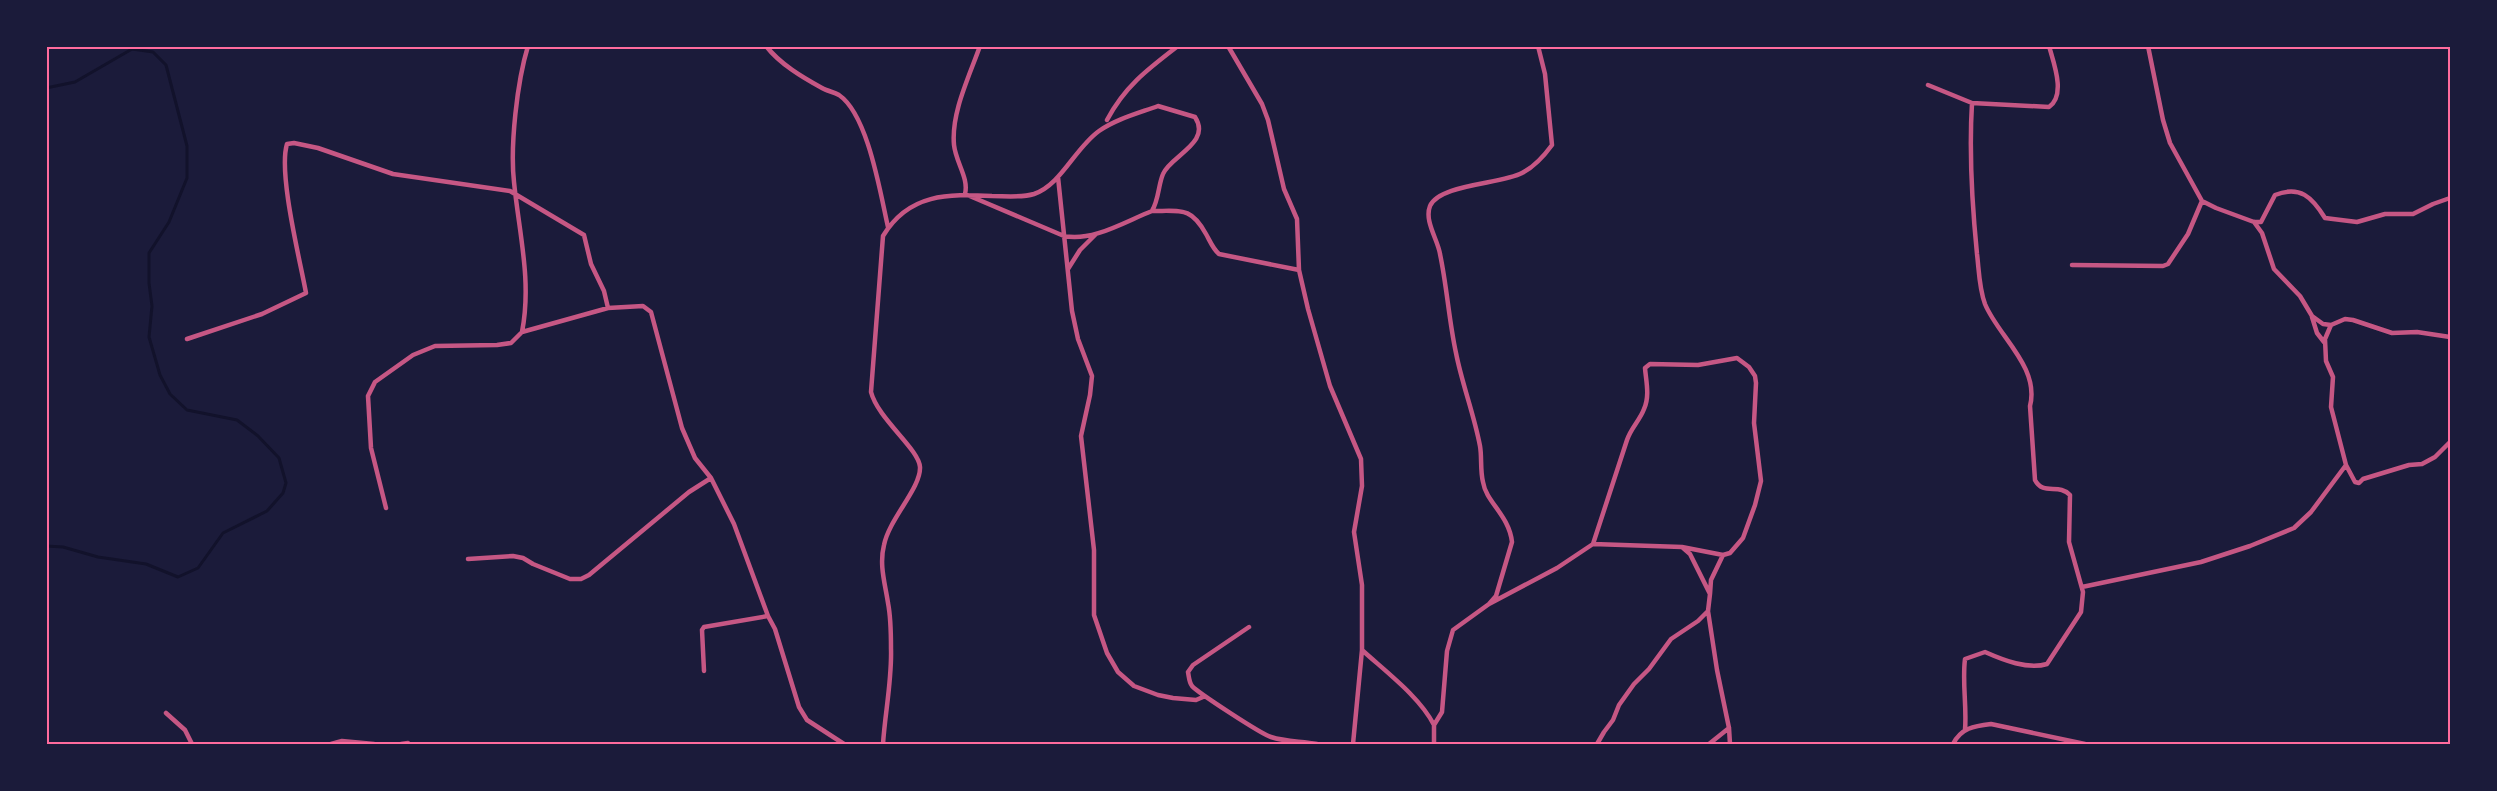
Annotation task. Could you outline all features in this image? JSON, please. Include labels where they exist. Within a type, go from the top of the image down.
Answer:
[{"type":"street","points":[[522,332],[527,307],[527,282],[513,159],[520,69],[528,46]]},
{"type":"street","points":[[766,46],[796,72],[824,90],[837,94],[852,107],[858,117],[876,172],[888,227]]},
{"type":"street","points":[[965,194],[967,185],[957,161],[954,145],[955,122],[980,46]]},
{"type":"street","points":[[1107,120],[1118,99],[1151,66],[1178,46]]},
{"type":"street","points":[[1228,46],[1262,104],[1268,120],[1284,189],[1297,219],[1299,270],[1330,386],[1361,459],[1362,486],[1354,532],[1362,585],[1362,650],[1353,744]]},
{"type":"street","points":[[1489,604],[1496,596],[1512,542],[1511,534],[1506,521],[1483,484],[1480,446],[1456,354],[1440,252],[1429,218],[1430,206],[1445,194],[1472,185],[1521,174],[1543,157],[1552,146],[1545,74],[1538,46]]},
{"type":"street","points":[[1928,85],[1972,103],[2049,107],[2055,103],[2058,94],[2056,72],[2049,46]]},
{"type":"street","points":[[2148,46],[2170,143],[2202,201],[2254,222],[2260,222],[2275,195],[2287,190],[2295,191],[2315,202],[2325,218],[2356,222],[2385,214],[2413,214],[2451,198]]},
{"type":"street","points":[[1965,730],[1967,708],[1962,679],[1965,659],[1985,652],[2001,659],[2037,667],[2047,664],[2080,612],[2082,587],[2069,542],[2070,495],[2061,489],[2043,489],[2035,480],[2030,406],[2033,394],[2015,350],[1994,321],[1985,302],[1980,282],[1970,138],[1972,103]]},
{"type":"street","points":[[883,744],[891,652],[889,606],[881,570],[884,544],[892,520],[918,480],[920,469],[915,453],[889,425],[873,400],[871,392],[883,236],[888,227],[920,201],[965,194],[1010,197],[1032,195],[1045,189],[1058,177],[1076,151],[1098,131],[1158,106],[1195,117],[1198,122],[1198,134],[1186,151],[1164,172],[1152,211]]},
{"type":"street","points":[[187,339],[262,314],[306,293],[289,200],[285,153],[287,144],[294,143],[318,148],[393,174],[485,185],[510,191],[584,235],[591,264],[604,291],[608,308]]},
{"type":"street","points":[[1058,177],[1072,311],[1078,339],[1092,376],[1081,436],[1094,550],[1094,615],[1107,653],[1118,672],[1134,686],[1158,696],[1196,700],[1203,697]]},
{"type":"street","points":[[965,194],[1064,236],[1075,238],[1098,232],[1152,211],[1191,214],[1197,219],[1214,250],[1219,254],[1299,270]]},
{"type":"street","points":[[2072,265],[2163,266],[2168,264],[2188,234],[2202,201]]},
{"type":"street","points":[[2254,222],[2262,233],[2274,269],[2300,296],[2312,316],[2317,333],[2325,344]]},
{"type":"street","points":[[1068,269],[1080,250],[1098,232]]},
{"type":"street","points":[[386,508],[371,448],[368,396],[375,382],[413,355],[435,346],[511,343],[522,332],[608,308],[643,306],[651,312],[682,428],[695,458],[711,478],[734,524],[782,650],[799,707],[807,720],[844,744]]},
{"type":"street","points":[[2312,316],[2323,324],[2331,325],[2345,319],[2392,333],[2417,332],[2451,337]]},
{"type":"street","points":[[2331,325],[2325,344],[2326,361],[2332,377],[2331,407],[2346,465],[2355,482],[2359,483],[2363,479],[2422,464],[2435,457],[2451,442]]},
{"type":"street","points":[[1434,725],[1442,712],[1447,651],[1454,630],[1489,604],[1557,568],[1593,544],[1682,547],[1723,555],[1737,548],[1755,506],[1761,481],[1754,423],[1755,376],[1737,358],[1732,357],[1698,365],[1650,364],[1645,368],[1647,393],[1644,409],[1632,427],[1627,440],[1593,544]]},
{"type":"street","points":[[2082,587],[2201,562],[2294,528],[2311,512],[2346,465]]},
{"type":"street","points":[[468,559],[513,556],[523,558],[570,579],[581,579],[589,575],[688,492],[711,478]]},
{"type":"street","points":[[1682,547],[1690,554],[1710,594]]},
{"type":"street","points":[[1723,555],[1711,580],[1708,611],[1730,744]]},
{"type":"street","points":[[1598,744],[1613,720],[1618,705],[1671,639],[1698,621],[1708,611]]},
{"type":"street","points":[[704,671],[702,630],[704,627],[768,616]]},
{"type":"street","points":[[1249,627],[1193,665],[1188,672],[1190,684],[1203,697],[1213,700],[1267,736],[1317,744]]},
{"type":"street","points":[[1362,650],[1394,678],[1429,715],[1434,725],[1434,744]]},
{"type":"street","points":[[166,713],[185,730],[192,744]]},
{"type":"street","points":[[1953,744],[1957,735],[1965,730],[1991,724],[2085,744]]},
{"type":"street","points":[[1709,744],[1729,728]]},
{"type":"street","points":[[331,744],[342,741],[374,744]]},
{"type":"waterway","points":[[46,88],[75,82],[132,49],[153,52],[166,65],[187,146],[187,178],[169,222],[149,253],[152,306],[149,337],[160,375],[170,394],[187,410],[237,420],[258,436],[279,458],[286,483],[283,493],[267,511],[223,533],[198,568],[178,577],[146,564],[98,557],[63,547],[46,546]]}]
